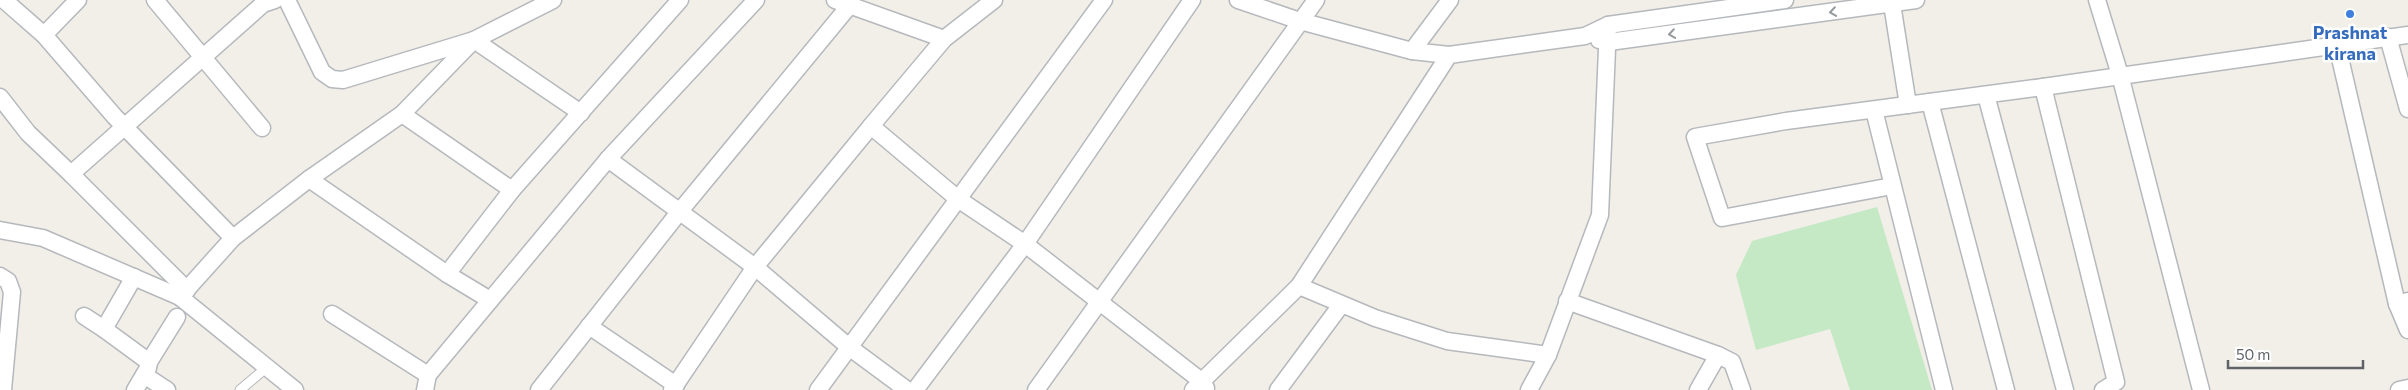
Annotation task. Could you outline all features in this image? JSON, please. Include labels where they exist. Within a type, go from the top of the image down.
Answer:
[{"type":"street","points":[[5,0],[44,35],[123,126],[233,238]]},
{"type":"street","points":[[44,35],[78,0]]},
{"type":"street","points":[[156,0],[262,128]]},
{"type":"street","points":[[71,174],[263,4],[275,0]]},
{"type":"street","points":[[287,0],[322,72],[332,79],[343,80],[474,40],[553,0]]},
{"type":"street","points":[[447,274],[512,190],[680,0]]},
{"type":"street","points":[[332,314],[427,382],[490,300],[608,159],[756,0]]},
{"type":"street","points":[[590,326],[674,388],[754,267],[944,39],[994,0]]},
{"type":"street","points":[[818,390],[1104,0]]},
{"type":"street","points":[[914,390],[1025,244],[1192,0]]},
{"type":"street","points":[[1238,0],[1412,52],[1449,55],[1585,36],[1608,25],[1785,0]]},
{"type":"street","points":[[1036,390],[1316,0]]},
{"type":"street","points":[[1412,52],[1450,0]]},
{"type":"street","points":[[1585,36],[1609,42],[1912,0]]},
{"type":"street","points":[[2097,0],[2120,75],[2201,390]]},
{"type":"street","points":[[539,390],[842,3],[944,39]]},
{"type":"street","points":[[1892,4],[1908,105]]},
{"type":"street","points":[[1529,390],[1548,355],[1600,215],[1609,42],[1608,25]]},
{"type":"street","points":[[1892,186],[1722,218],[1696,137],[1908,105],[2408,35]]},
{"type":"street","points":[[2388,37],[2408,109]]},
{"type":"street","points":[[474,40],[580,113]]},
{"type":"street","points":[[184,293],[233,238],[309,179],[402,114],[474,40]]},
{"type":"street","points":[[2336,45],[2408,330]]},
{"type":"street","points":[[871,126],[958,199],[1025,244],[1200,387],[1299,286],[1449,55]]},
{"type":"street","points":[[2043,87],[2116,382],[2102,390]]},
{"type":"street","points":[[1986,95],[2065,390]]},
{"type":"street","points":[[0,97],[28,133],[71,174],[184,293],[295,390]]},
{"type":"street","points":[[1930,102],[2006,390]]},
{"type":"street","points":[[1874,110],[1944,390]]},
{"type":"street","points":[[402,114],[512,190]]},
{"type":"street","points":[[608,159],[754,267],[849,347],[907,390]]},
{"type":"street","points":[[309,179],[447,274],[490,300]]},
{"type":"street","points":[[0,230],[43,238],[134,277],[184,293]]},
{"type":"street","points":[[0,276],[8,281],[12,292],[2,372],[3,390]]},
{"type":"street","points":[[104,330],[134,277]]},
{"type":"street","points":[[1299,286],[1341,305],[1447,341],[1548,355]]},
{"type":"street","points":[[1567,301],[1718,355],[1732,362],[1742,390]]},
{"type":"street","points":[[1278,390],[1341,305]]},
{"type":"street","points":[[84,316],[104,330],[167,390]]},
{"type":"street","points":[[135,390],[177,317]]},
{"type":"street","points":[[1698,390],[1718,355]]},
{"type":"street","points":[[2399,390],[2408,388]]},
{"type":"lane","points":[[240,390],[267,367]]},
{"type":"green space","points":[[1877,207],[1932,390],[1850,390],[1830,329],[1756,350],[1736,275],[1752,241]]},
{"type":"place","name":"Prashnat kirana","points":[[2350,14]]}]
